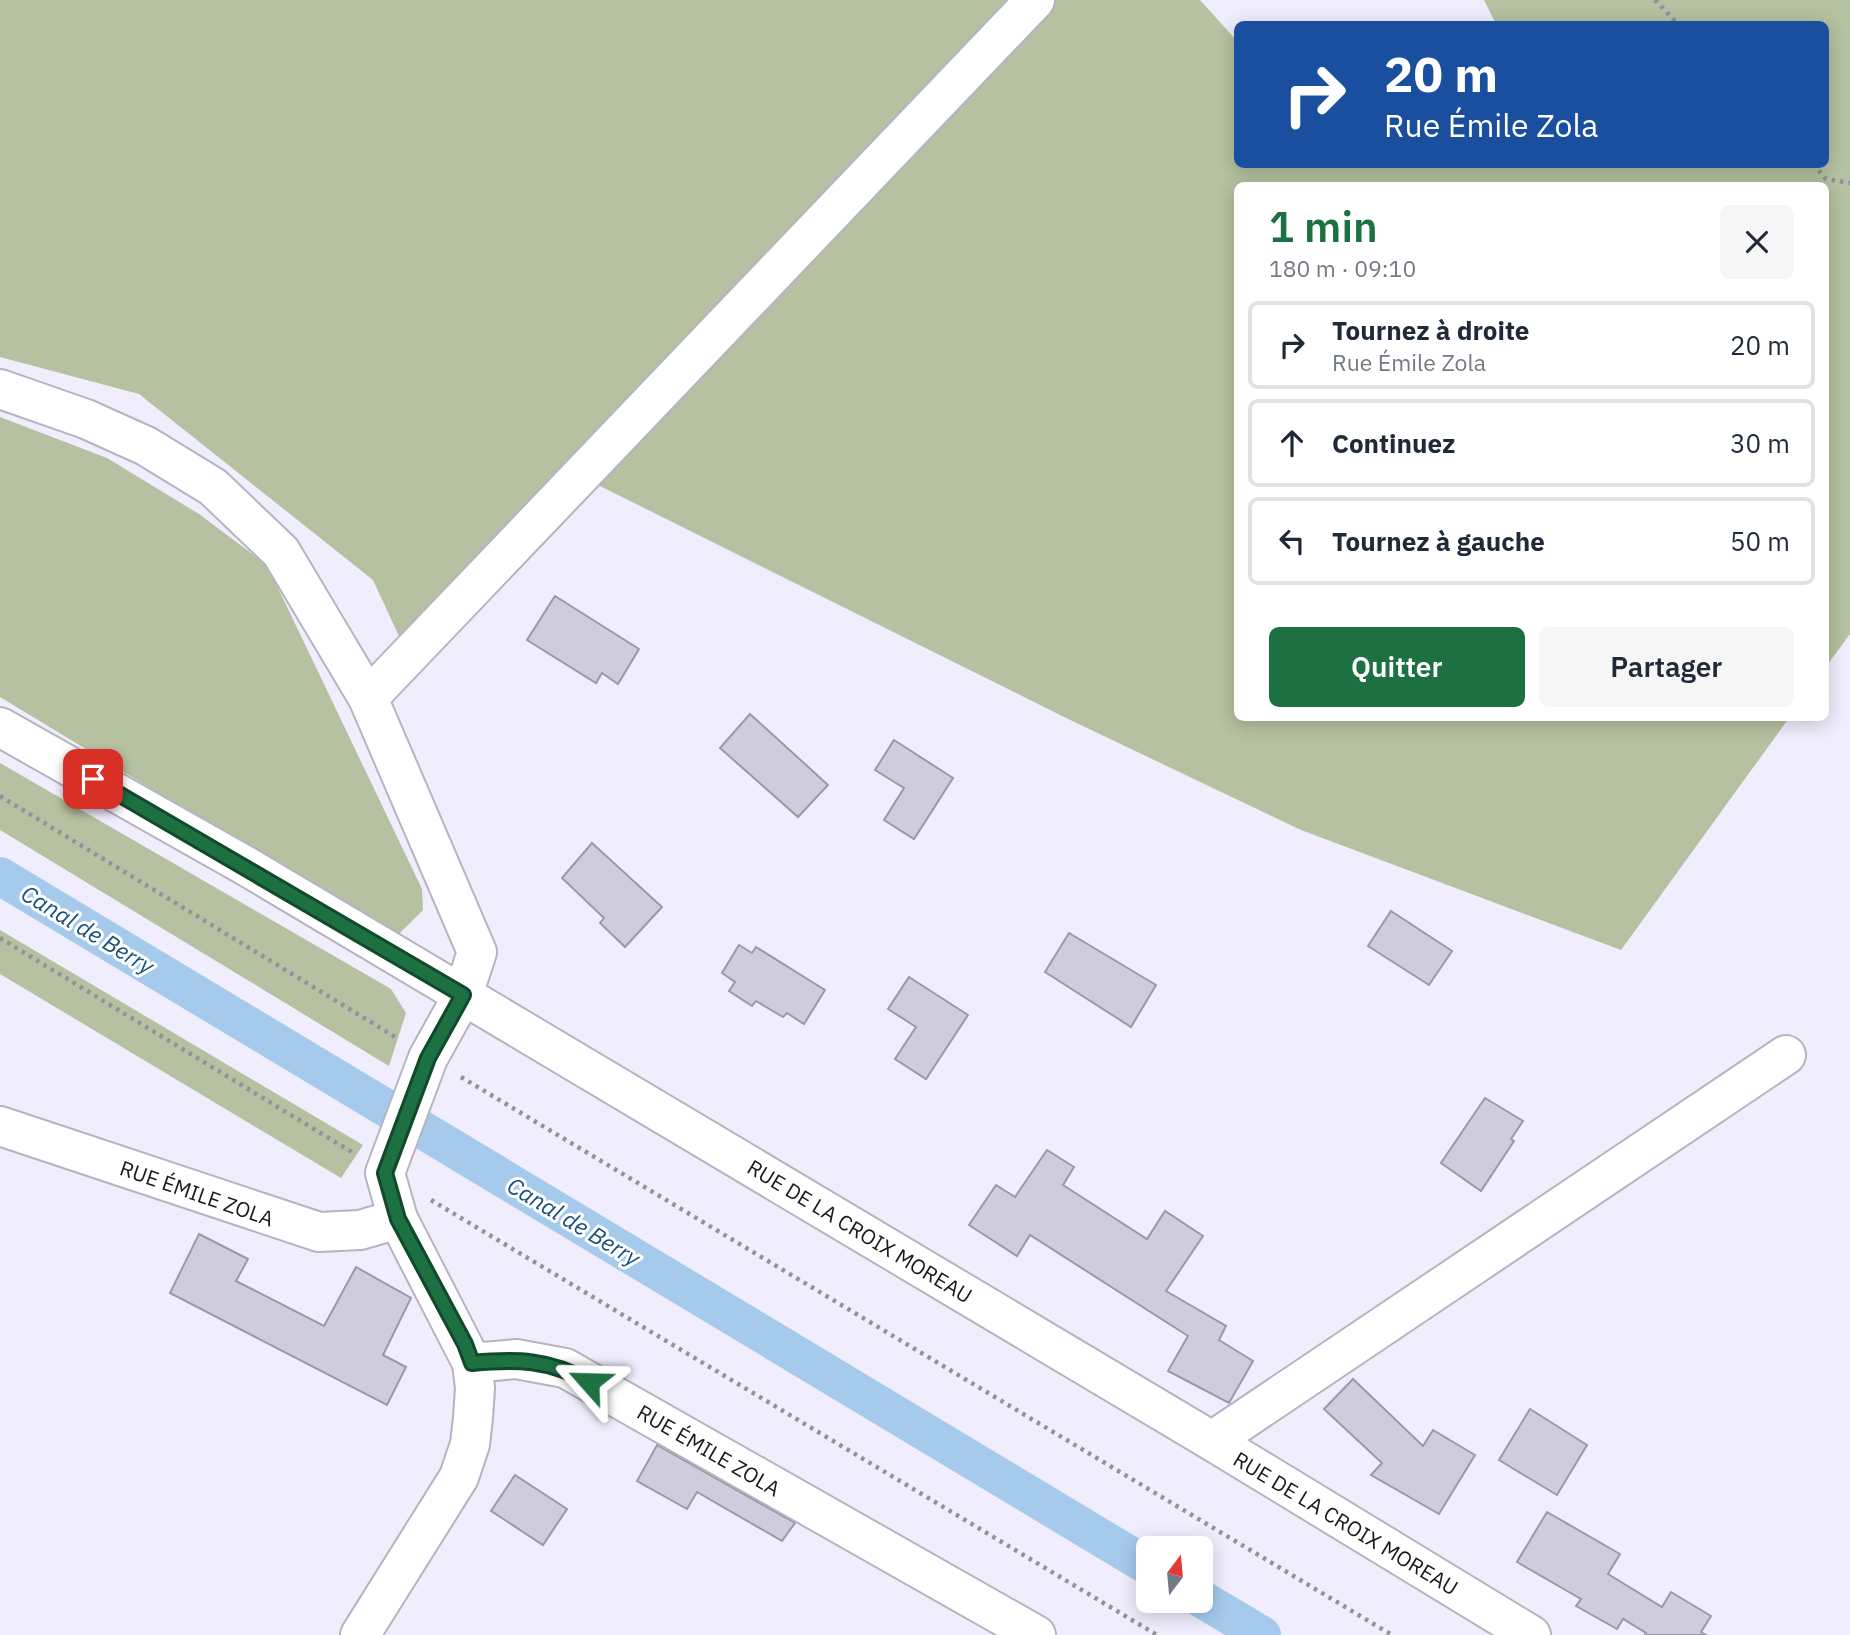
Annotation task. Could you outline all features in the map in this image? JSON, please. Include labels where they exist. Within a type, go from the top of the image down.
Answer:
[{"type":"street","points":[[368,698],[1035,0]]},
{"type":"street","points":[[0,389],[86,419],[146,446],[213,487],[281,552],[368,698],[477,952],[463,995],[428,1058],[385,1173],[398,1219],[465,1344],[472,1363],[475,1388],[470,1444],[459,1477],[360,1635]]},
{"type":"street","name":"RUE DE LA CROIX MOREAU","points":[[0,727],[246,866],[1212,1441],[1531,1635]]},
{"type":"street","points":[[1212,1441],[1786,1055]]},
{"type":"street","name":"RUE ÉMILE ZOLA","points":[[0,1126],[318,1232],[360,1230],[398,1219]]},
{"type":"street","name":"RUE ÉMILE ZOLA","points":[[472,1363],[516,1359],[565,1368],[1036,1635]]},
{"type":"path","points":[[1655,0],[1675,21]]},
{"type":"path","points":[[1816,168],[1826,179],[1850,184]]},
{"type":"path","points":[[0,796],[428,1058],[1392,1635]]},
{"type":"path","points":[[0,938],[385,1173],[1157,1635]]},
{"type":"green space","points":[[0,0],[1019,0],[403,645],[373,580],[139,394],[0,357]]},
{"type":"green space","points":[[1053,0],[1200,0],[1234,38],[1234,168],[1829,168],[1829,21],[1494,21],[1484,0],[1850,0],[1850,634],[1829,663],[1829,182],[1234,182],[1234,721],[1787,721],[1621,950],[1301,830],[1064,717],[590,481]]},
{"type":"green space","points":[[0,417],[107,458],[199,514],[267,565],[422,889],[423,910],[396,937],[0,697]]},
{"type":"green space","points":[[0,763],[391,989],[406,1013],[389,1066],[0,830]]},
{"type":"green space","points":[[0,930],[363,1145],[341,1178],[0,974]]},
{"type":"building","points":[[555,596],[639,649],[618,684],[602,673],[596,683],[527,640]]},
{"type":"building","points":[[750,714],[828,785],[798,817],[720,748]]},
{"type":"building","points":[[894,740],[953,778],[914,839],[884,820],[904,788],[875,770]]},
{"type":"building","points":[[592,843],[662,907],[625,947],[600,923],[604,918],[562,878]]},
{"type":"building","points":[[1391,911],[1452,951],[1429,985],[1368,946]]},
{"type":"building","points":[[1069,933],[1156,985],[1131,1027],[1045,972]]},
{"type":"building","points":[[739,945],[752,953],[756,947],[825,990],[804,1024],[787,1013],[783,1017],[756,1001],[752,1006],[729,991],[735,982],[722,973]]},
{"type":"building","points":[[909,977],[968,1015],[926,1079],[895,1059],[916,1027],[888,1009]]},
{"type":"building","points":[[1485,1098],[1523,1121],[1511,1139],[1514,1141],[1481,1191],[1441,1163]]},
{"type":"building","points":[[1047,1150],[1074,1167],[1063,1185],[1147,1239],[1165,1211],[1203,1236],[1166,1291],[1226,1326],[1219,1340],[1253,1361],[1229,1403],[1168,1371],[1188,1336],[1030,1235],[1017,1256],[969,1225],[996,1185],[1015,1197]]},
{"type":"building","points":[[199,1234],[248,1259],[236,1281],[324,1326],[356,1267],[411,1298],[383,1355],[406,1367],[387,1405],[170,1293]]},
{"type":"building","points":[[1353,1379],[1423,1446],[1433,1430],[1475,1455],[1439,1514],[1371,1475],[1382,1463],[1324,1409]]},
{"type":"building","points":[[1530,1409],[1587,1445],[1557,1495],[1499,1460]]},
{"type":"building","points":[[657,1445],[795,1523],[782,1541],[697,1492],[687,1509],[637,1481]]},
{"type":"building","points":[[515,1475],[567,1509],[543,1545],[491,1511]]},
{"type":"building","points":[[1547,1512],[1620,1554],[1608,1574],[1662,1607],[1671,1592],[1711,1616],[1701,1632],[1706,1635],[1645,1635],[1646,1633],[1623,1619],[1617,1629],[1576,1606],[1581,1599],[1517,1562]]},
{"type":"waterway","name":"Canal de Berry","points":[[0,876],[1136,1559]]},
{"type":"waterway","name":"Canal de Berry","points":[[1213,1606],[1262,1635]]},
{"type":"route","points":[[93,779],[463,995],[428,1058],[385,1173],[398,1219],[465,1344],[472,1363],[516,1359],[565,1368],[589,1382]]}]
